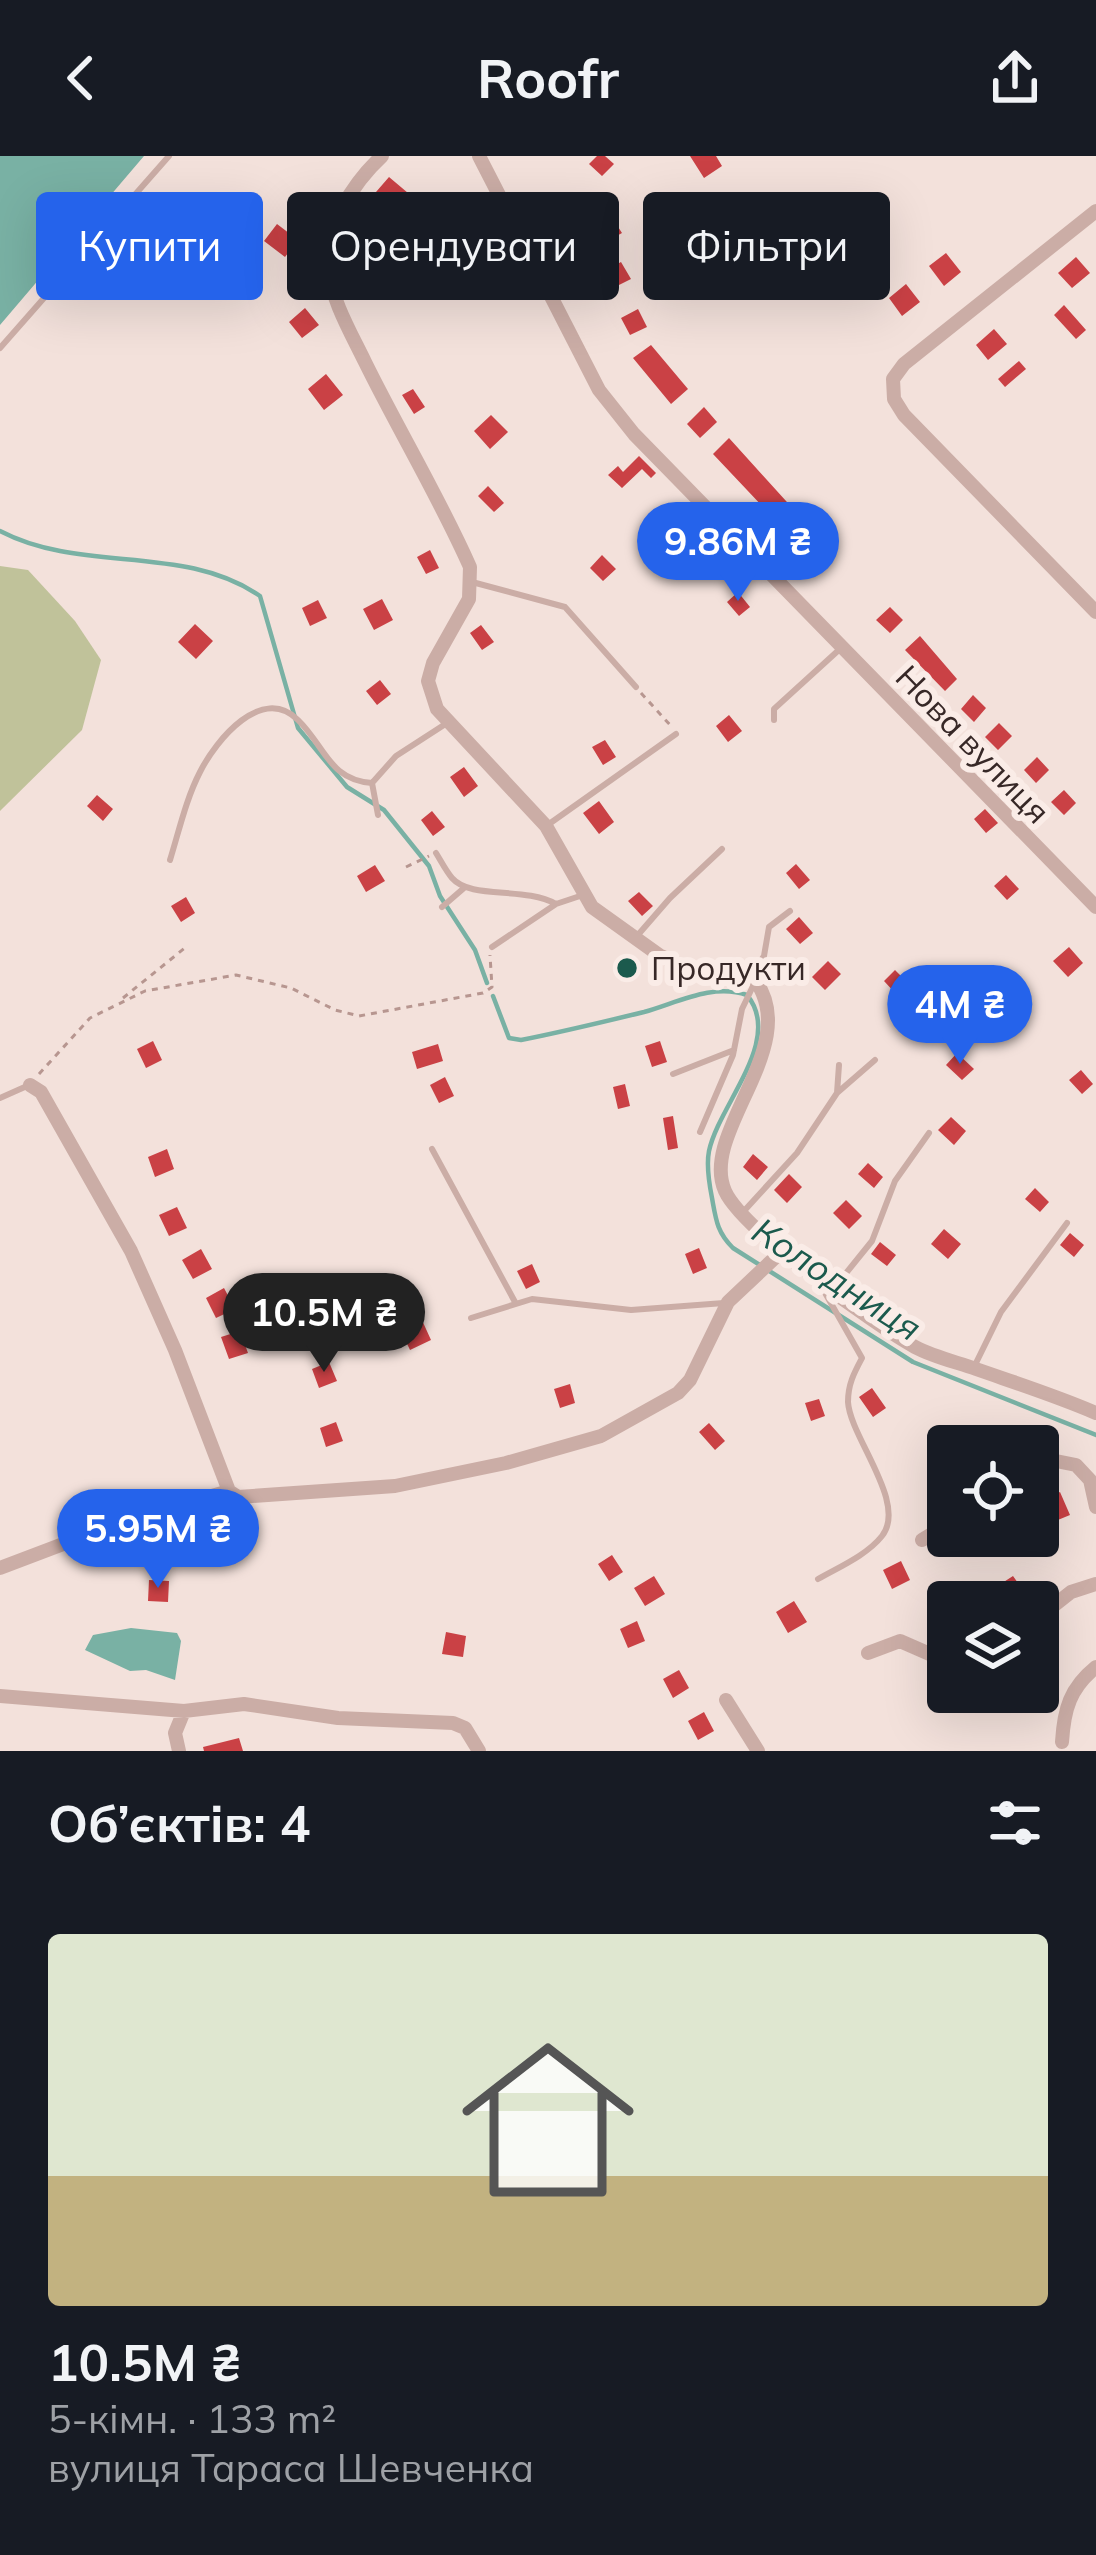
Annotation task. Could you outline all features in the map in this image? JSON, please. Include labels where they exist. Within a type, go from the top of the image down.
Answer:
[{"type":"street","points":[[382,156],[358,183],[340,214],[328,247],[327,266],[340,309],[459,542],[472,582],[470,599],[433,663],[430,697],[447,723],[547,826],[592,907],[634,939],[685,967],[753,981],[764,999],[766,1020],[760,1063],[720,1156],[725,1192],[778,1255],[919,1349],[1096,1413]]},
{"type":"street","name":"Нова вулиця","points":[[479,156],[599,390],[634,434],[1096,907]]},
{"type":"street","points":[[1096,211],[904,364],[893,379],[894,399],[942,456],[1096,612]]},
{"type":"street","points":[[30,1084],[41,1092],[131,1251],[229,1490],[238,1498],[395,1486],[506,1463],[601,1436],[678,1393],[690,1380],[728,1302],[778,1255]]},
{"type":"street","points":[[1059,1462],[1076,1465],[1090,1480],[1096,1507]]},
{"type":"street","points":[[0,1568],[116,1524],[229,1490]]},
{"type":"street","points":[[922,1540],[927,1537]]},
{"type":"street","points":[[1059,1601],[1096,1584]]},
{"type":"street","points":[[868,1653],[900,1641],[927,1653]]},
{"type":"street","points":[[1062,1742],[1072,1691],[1096,1667]]},
{"type":"street","points":[[0,1696],[184,1711],[244,1704],[338,1718],[454,1723],[465,1728],[479,1751]]},
{"type":"street","points":[[726,1700],[758,1751]]},
{"type":"street","points":[[179,1751],[175,1733],[184,1711]]},
{"type":"lane","points":[[0,348],[170,156]]},
{"type":"lane","points":[[472,582],[565,608],[636,687]]},
{"type":"lane","points":[[774,720],[775,709],[842,648]]},
{"type":"lane","points":[[170,860],[201,770],[226,736],[256,710],[278,707],[287,712],[335,769],[373,788]]},
{"type":"lane","points":[[378,815],[373,788],[396,757],[447,723]]},
{"type":"lane","points":[[547,826],[676,734]]},
{"type":"lane","points":[[634,939],[722,849]]},
{"type":"lane","points":[[436,853],[464,888],[527,893],[556,904]]},
{"type":"lane","points":[[442,907],[464,888]]},
{"type":"lane","points":[[492,946],[556,904],[584,895]]},
{"type":"lane","points":[[700,1132],[734,1051],[742,1009],[764,956],[770,927],[790,911]]},
{"type":"lane","points":[[673,1074],[734,1051]]},
{"type":"lane","points":[[742,1214],[797,1153],[837,1093],[875,1060]]},
{"type":"lane","points":[[837,1093],[839,1065]]},
{"type":"lane","points":[[0,1098],[30,1084]]},
{"type":"lane","points":[[818,1579],[855,1558],[882,1536],[887,1524],[887,1505],[877,1473],[848,1406],[849,1387],[862,1358],[835,1313],[826,1286],[872,1241],[896,1181],[929,1133]]},
{"type":"lane","points":[[432,1149],[515,1301]]},
{"type":"lane","points":[[974,1368],[1001,1312],[1067,1223]]},
{"type":"lane","points":[[471,1318],[515,1301],[631,1310],[728,1302]]},
{"type":"path","points":[[636,687],[676,734]]},
{"type":"path","points":[[406,867],[436,853]]},
{"type":"path","points":[[30,1084],[90,1018],[145,991],[236,976],[291,988],[359,1016],[483,993],[492,987],[488,962],[492,946]]},
{"type":"path","points":[[118,1004],[141,980],[187,947]]},
{"type":"green space","points":[[0,566],[28,570],[75,621],[101,660],[82,730],[0,811]]},
{"type":"water","points":[[0,156],[144,156],[113,192],[36,192],[36,283],[0,325]]},
{"type":"water","points":[[131,1628],[177,1633],[181,1641],[175,1680],[146,1670],[130,1671],[85,1650],[93,1635]]},
{"type":"building","points":[[597,156],[614,164],[602,176],[589,164]]},
{"type":"building","points":[[690,156],[716,156],[722,166],[704,178]]},
{"type":"building","points":[[389,177],[407,192],[376,192]]},
{"type":"building","points":[[277,224],[287,232],[287,254],[285,257],[264,241]]},
{"type":"building","points":[[946,253],[961,272],[944,286],[929,266]]},
{"type":"building","points":[[1076,257],[1090,273],[1072,288],[1058,273]]},
{"type":"building","points":[[619,263],[631,279],[619,285]]},
{"type":"building","points":[[906,284],[920,302],[902,316],[890,297]]},
{"type":"building","points":[[1064,305],[1086,330],[1076,339],[1054,315]]},
{"type":"building","points":[[305,308],[319,325],[302,338],[289,322]]},
{"type":"building","points":[[638,309],[647,327],[630,335],[621,318]]},
{"type":"building","points":[[994,329],[1007,344],[988,360],[976,345]]},
{"type":"building","points":[[651,345],[688,389],[671,404],[633,358]]},
{"type":"building","points":[[1019,361],[1026,369],[1005,387],[998,379]]},
{"type":"building","points":[[326,374],[343,395],[324,410],[308,389]]},
{"type":"building","points":[[413,389],[425,407],[414,414],[402,395]]},
{"type":"building","points":[[704,407],[717,422],[700,438],[687,424]]},
{"type":"building","points":[[491,415],[508,432],[490,449],[474,431]]},
{"type":"building","points":[[729,438],[796,512],[782,527],[713,454]]},
{"type":"building","points":[[639,456],[656,473],[651,478],[642,469],[622,488],[608,475],[618,466],[623,472]]},
{"type":"building","points":[[488,486],[504,503],[494,512],[478,496]]},
{"type":"building","points":[[658,510],[672,523],[661,534],[647,521]]},
{"type":"building","points":[[814,525],[828,539],[812,555],[798,541]]},
{"type":"building","points":[[430,550],[439,568],[426,574],[417,557]]},
{"type":"building","points":[[700,553],[713,569],[702,577],[689,562]]},
{"type":"building","points":[[602,555],[616,569],[603,581],[590,568]]},
{"type":"building","points":[[738,592],[750,607],[739,616],[727,602]]},
{"type":"building","points":[[382,599],[393,620],[374,630],[363,609]]},
{"type":"building","points":[[318,600],[327,618],[310,626],[302,608]]},
{"type":"building","points":[[890,607],[903,620],[890,633],[876,620]]},
{"type":"building","points":[[195,624],[213,641],[196,659],[178,642]]},
{"type":"building","points":[[481,625],[494,642],[482,650],[470,633]]},
{"type":"building","points":[[920,636],[957,679],[945,691],[905,650]]},
{"type":"building","points":[[380,680],[391,694],[377,705],[366,691]]},
{"type":"building","points":[[973,695],[986,708],[974,722],[961,709]]},
{"type":"building","points":[[729,715],[742,731],[728,742],[716,726]]},
{"type":"building","points":[[999,723],[1012,736],[998,750],[985,737]]},
{"type":"building","points":[[605,740],[616,757],[603,765],[592,747]]},
{"type":"building","points":[[1037,757],[1049,770],[1036,783],[1024,770]]},
{"type":"building","points":[[464,767],[478,786],[464,797],[450,777]]},
{"type":"building","points":[[1064,790],[1076,803],[1064,815],[1051,802]]},
{"type":"building","points":[[97,795],[113,809],[103,821],[87,806]]},
{"type":"building","points":[[599,801],[614,822],[599,834],[583,813]]},
{"type":"building","points":[[985,809],[998,823],[986,833],[974,819]]},
{"type":"building","points":[[432,811],[445,827],[433,836],[421,820]]},
{"type":"building","points":[[796,864],[810,880],[799,889],[786,873]]},
{"type":"building","points":[[375,865],[385,881],[366,892],[357,876]]},
{"type":"building","points":[[1006,875],[1019,889],[1007,900],[994,886]]},
{"type":"building","points":[[639,892],[653,906],[642,916],[628,901]]},
{"type":"building","points":[[186,897],[195,913],[181,922],[171,906]]},
{"type":"building","points":[[799,917],[813,933],[800,944],[786,929]]},
{"type":"building","points":[[1069,947],[1083,963],[1068,977],[1053,961]]},
{"type":"building","points":[[828,961],[841,974],[825,990],[812,977]]},
{"type":"building","points":[[895,970],[908,983],[896,994],[884,981]]},
{"type":"building","points":[[153,1041],[162,1060],[146,1068],[137,1049]]},
{"type":"building","points":[[660,1041],[667,1062],[652,1067],[645,1046]]},
{"type":"building","points":[[438,1044],[443,1061],[417,1069],[412,1052]]},
{"type":"building","points":[[957,1053],[974,1069],[962,1080],[946,1065]]},
{"type":"building","points":[[1081,1070],[1093,1084],[1082,1094],[1069,1080]]},
{"type":"building","points":[[445,1077],[454,1096],[439,1103],[430,1085]]},
{"type":"building","points":[[625,1084],[630,1106],[618,1109],[613,1087]]},
{"type":"building","points":[[673,1116],[678,1148],[668,1150],[663,1118]]},
{"type":"building","points":[[951,1117],[966,1131],[954,1145],[938,1130]]},
{"type":"building","points":[[167,1149],[174,1169],[155,1177],[148,1157]]},
{"type":"building","points":[[753,1154],[768,1167],[757,1180],[743,1167]]},
{"type":"building","points":[[868,1163],[883,1177],[874,1188],[858,1174]]},
{"type":"building","points":[[789,1174],[802,1187],[787,1203],[774,1190]]},
{"type":"building","points":[[1035,1188],[1049,1202],[1040,1212],[1025,1199]]},
{"type":"building","points":[[846,1200],[862,1216],[849,1229],[833,1213]]},
{"type":"building","points":[[177,1207],[187,1228],[169,1236],[159,1215]]},
{"type":"building","points":[[944,1229],[961,1244],[948,1259],[931,1244]]},
{"type":"building","points":[[1070,1233],[1084,1245],[1074,1257],[1060,1245]]},
{"type":"building","points":[[880,1242],[896,1255],[887,1266],[871,1254]]},
{"type":"building","points":[[699,1248],[707,1268],[693,1274],[685,1254]]},
{"type":"building","points":[[201,1249],[212,1269],[193,1279],[182,1260]]},
{"type":"building","points":[[532,1264],[540,1282],[526,1289],[517,1271]]},
{"type":"building","points":[[224,1288],[235,1309],[216,1318],[206,1298]]},
{"type":"building","points":[[421,1318],[431,1340],[410,1350],[400,1329]]},
{"type":"building","points":[[240,1331],[248,1353],[229,1359],[221,1337]]},
{"type":"building","points":[[329,1362],[337,1381],[319,1388],[312,1369]]},
{"type":"building","points":[[570,1384],[575,1403],[560,1408],[554,1389]]},
{"type":"building","points":[[872,1388],[886,1408],[873,1417],[859,1397]]},
{"type":"building","points":[[819,1399],[825,1416],[811,1421],[805,1403]]},
{"type":"building","points":[[336,1422],[343,1441],[326,1447],[320,1428]]},
{"type":"building","points":[[709,1423],[725,1441],[715,1450],[699,1432]]},
{"type":"building","points":[[1059,1492],[1070,1515],[1059,1520]]},
{"type":"building","points":[[612,1555],[623,1572],[609,1581],[598,1564]]},
{"type":"building","points":[[901,1561],[910,1580],[892,1589],[883,1570]]},
{"type":"building","points":[[654,1576],[665,1594],[645,1606],[634,1588]]},
{"type":"building","points":[[149,1580],[169,1581],[168,1602],[148,1601]]},
{"type":"building","points":[[794,1601],[807,1622],[788,1633],[776,1612]]},
{"type":"building","points":[[637,1621],[645,1641],[628,1648],[620,1629]]},
{"type":"building","points":[[446,1632],[466,1636],[463,1657],[442,1654]]},
{"type":"building","points":[[679,1670],[689,1688],[673,1698],[663,1679]]},
{"type":"building","points":[[704,1712],[714,1731],[698,1740],[688,1721]]},
{"type":"building","points":[[239,1738],[243,1751],[204,1751],[203,1747]]},
{"type":"waterway","name":"Колодниця","points":[[0,531],[64,552],[198,570],[260,596],[298,728],[347,787],[384,810],[429,866],[440,896],[475,950],[487,983]]},
{"type":"waterway","name":"Колодниця","points":[[493,996],[509,1038],[521,1040],[708,993],[747,995],[756,1013],[754,1052],[708,1157],[716,1219],[728,1242],[913,1362],[1096,1435]]},
{"type":"place","name":"Продукти","points":[[627,968]]}]
